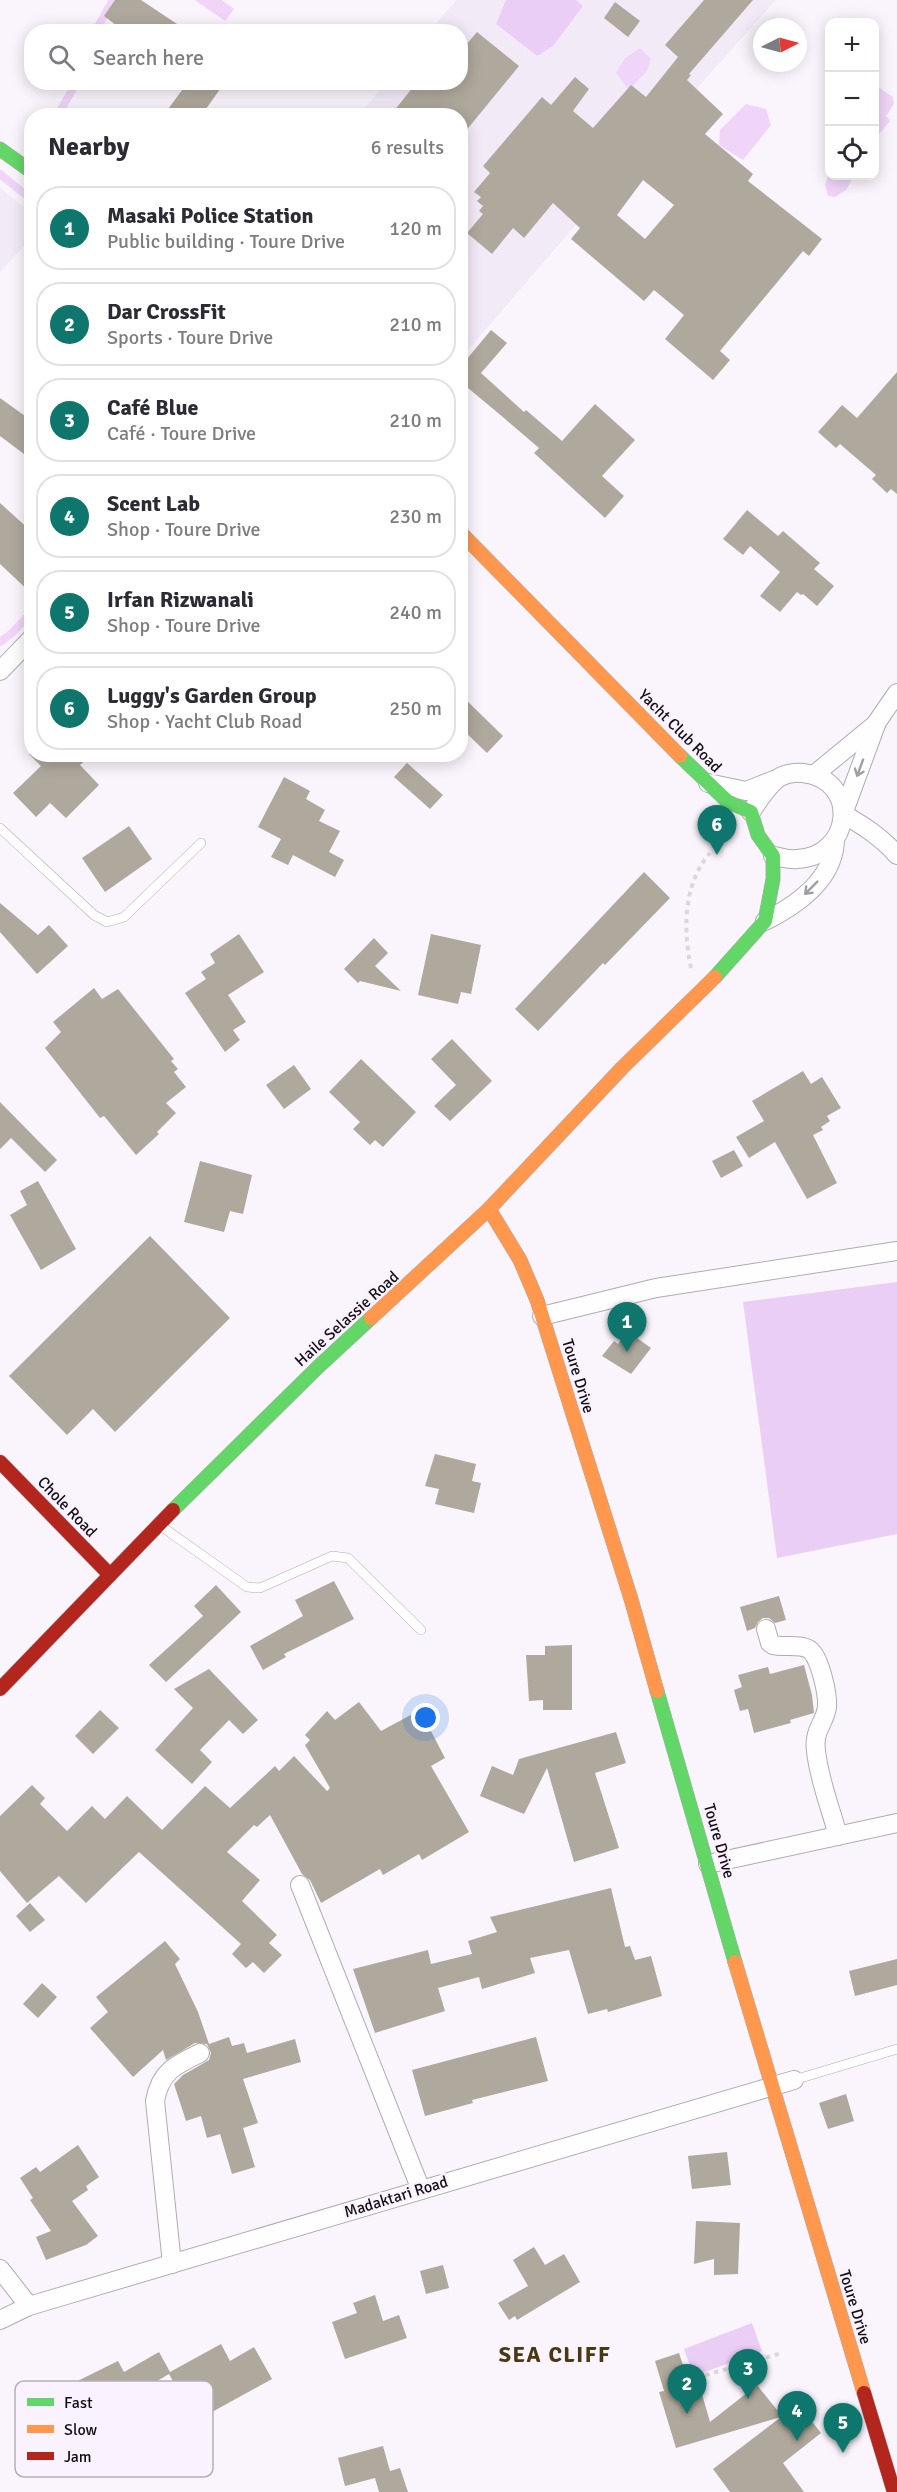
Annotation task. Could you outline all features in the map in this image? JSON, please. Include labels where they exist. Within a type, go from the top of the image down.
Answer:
[{"type":"street","points":[[0,149],[24,166]]},
{"type":"street","name":"Yacht Club Road","points":[[468,540],[706,782],[727,801],[751,812]]},
{"type":"street","points":[[0,670],[24,646]]},
{"type":"street","points":[[774,856],[797,860],[817,854],[835,840],[877,722],[897,693]]},
{"type":"street","points":[[815,774],[877,722]]},
{"type":"street","points":[[706,782],[746,790],[796,772],[815,774],[829,783],[840,797],[843,814],[875,833],[897,855]]},
{"type":"street","points":[[765,921],[773,879],[774,856],[758,835],[751,812],[778,778]]},
{"type":"street","points":[[765,921],[787,910],[825,874],[835,856],[835,840]]},
{"type":"street","name":"Haile Selassie Road","points":[[0,1689],[159,1524],[318,1367],[489,1209],[622,1068],[717,974],[765,921]]},
{"type":"street","name":"Toure Drive","points":[[489,1209],[510,1240],[528,1274],[542,1316],[627,1588],[771,2086],[894,2492]]},
{"type":"street","points":[[542,1316],[656,1288],[897,1251]]},
{"type":"street","name":"Chole Road","points":[[0,1462],[110,1575]]},
{"type":"street","points":[[766,1629],[773,1646],[801,1647],[810,1650],[823,1677],[827,1708],[815,1734],[816,1751],[838,1836]]},
{"type":"street","points":[[708,1863],[897,1823]]},
{"type":"street","points":[[300,1885],[422,2190]]},
{"type":"street","points":[[172,2264],[154,2102],[161,2078],[183,2061],[200,2053]]},
{"type":"street","name":"Madaktari Road","points":[[0,2320],[29,2306],[794,2080]]},
{"type":"street","points":[[0,2269],[29,2306]]},
{"type":"lane","points":[[0,828],[94,915],[106,922],[124,917],[201,843]]},
{"type":"lane","points":[[159,1524],[237,1581],[253,1589],[332,1556],[348,1558],[421,1630]]},
{"type":"lane","points":[[794,2080],[897,2049]]},
{"type":"path","points":[[696,995],[686,927],[694,882],[698,870],[710,854]]},
{"type":"path","points":[[688,2380],[782,2353]]},
{"type":"shaded area","points":[[195,0],[222,0],[234,9],[225,21]]},
{"type":"shaded area","points":[[456,0],[776,0],[760,18],[753,18],[753,26],[611,184],[468,350],[468,108],[365,108],[380,90],[468,90],[468,24],[436,24]]},
{"type":"shaded area","points":[[506,0],[576,0],[583,6],[553,46],[537,56],[496,24]]},
{"type":"shaded area","points":[[640,48],[651,59],[647,71],[629,90],[616,73],[625,58]]},
{"type":"shaded area","points":[[879,88],[893,97],[894,104],[886,116],[890,121],[879,134]]},
{"type":"shaded area","points":[[746,104],[766,109],[771,125],[743,160],[719,145],[720,130]]},
{"type":"shaded area","points":[[827,180],[852,180],[846,190],[835,197],[828,196],[825,185]]},
{"type":"shaded area","points":[[0,188],[24,207],[24,246],[0,272]]},
{"type":"shaded area","points":[[897,1282],[897,1534],[777,1558],[743,1302]]},
{"type":"shaded area","points":[[752,2323],[762,2351],[694,2376],[684,2349]]},
{"type":"building","points":[[115,0],[141,0],[177,24],[114,24],[104,16]]},
{"type":"building","points":[[704,0],[753,0],[689,74],[691,75],[687,80],[723,114],[705,134],[753,174],[748,181],[822,239],[809,256],[803,251],[720,351],[730,360],[713,380],[665,339],[684,315],[654,290],[644,301],[571,239],[580,228],[553,203],[524,238],[513,228],[492,254],[468,234],[483,214],[479,211],[483,206],[477,201],[481,197],[474,192],[490,173],[483,166],[542,97],[551,105],[575,77],[589,89],[573,111],[593,128],[631,85],[646,97],[678,57],[665,45]],"holes":[[[643,180],[674,205],[645,239],[617,215]]]},
{"type":"building","points":[[615,2],[640,21],[628,37],[604,18]]},
{"type":"building","points":[[477,32],[519,66],[468,128],[468,108],[396,108],[411,90],[468,90],[468,43]]},
{"type":"building","points":[[182,90],[219,90],[207,108],[169,108]]},
{"type":"building","points":[[491,330],[507,343],[481,373],[524,412],[526,410],[562,441],[595,404],[635,440],[602,476],[624,496],[605,518],[534,453],[539,448],[468,388],[468,358]]},
{"type":"building","points":[[897,372],[897,494],[891,489],[887,493],[872,479],[876,475],[840,444],[836,448],[818,432],[842,405],[857,418]]},
{"type":"building","points":[[0,398],[24,415],[24,454],[0,436]]},
{"type":"building","points":[[0,503],[24,525],[24,586],[0,564]]},
{"type":"building","points":[[747,510],[778,536],[783,531],[820,563],[814,569],[834,586],[817,606],[803,594],[797,592],[780,612],[760,596],[780,572],[750,546],[743,555],[723,539]]},
{"type":"building","points":[[468,702],[503,736],[487,753],[468,735]]},
{"type":"building","points":[[37,762],[83,762],[80,765],[99,785],[66,818],[50,803],[36,817],[13,793],[41,766]]},
{"type":"building","points":[[407,763],[443,795],[430,809],[394,777]]},
{"type":"building","points":[[284,777],[310,791],[306,799],[325,810],[319,821],[340,831],[329,852],[344,860],[335,877],[293,855],[288,865],[271,857],[281,839],[258,827]]},
{"type":"building","points":[[129,826],[152,859],[105,892],[82,858]]},
{"type":"building","points":[[644,872],[670,898],[538,1031],[515,1009]]},
{"type":"building","points":[[0,903],[38,935],[49,925],[68,946],[37,974],[0,932]]},
{"type":"building","points":[[239,934],[264,972],[228,995],[246,1022],[233,1030],[240,1040],[225,1052],[185,993],[206,979],[201,972],[215,963],[210,954]]},
{"type":"building","points":[[431,934],[481,945],[471,994],[461,992],[458,1004],[418,995]]},
{"type":"building","points":[[374,938],[388,953],[375,966],[401,991],[360,981],[358,983],[344,969]]},
{"type":"building","points":[[94,988],[102,999],[118,989],[174,1059],[171,1061],[178,1069],[174,1072],[186,1087],[166,1103],[176,1113],[157,1132],[159,1134],[136,1155],[104,1116],[100,1118],[45,1048],[61,1032],[53,1022]]},
{"type":"building","points":[[452,1039],[492,1081],[450,1121],[434,1106],[456,1085],[431,1059]]},
{"type":"building","points":[[361,1059],[416,1112],[383,1147],[375,1140],[370,1145],[353,1129],[360,1122],[329,1092]]},
{"type":"building","points":[[294,1065],[311,1089],[284,1109],[266,1085]]},
{"type":"building","points":[[803,1071],[811,1084],[822,1077],[841,1108],[827,1116],[830,1121],[821,1127],[823,1130],[813,1135],[837,1183],[807,1199],[775,1142],[749,1158],[736,1137],[764,1121],[752,1101]]},
{"type":"building","points":[[0,1102],[57,1160],[45,1172],[11,1138],[0,1149]]},
{"type":"building","points":[[734,1150],[743,1166],[721,1178],[712,1161]]},
{"type":"building","points":[[200,1161],[252,1175],[243,1214],[230,1211],[224,1232],[184,1222]]},
{"type":"building","points":[[38,1181],[76,1249],[41,1270],[10,1215],[27,1205],[20,1191]]},
{"type":"building","points":[[150,1236],[230,1318],[115,1432],[93,1409],[67,1435],[9,1376]]},
{"type":"building","points":[[627,1331],[651,1348],[631,1374],[602,1356],[614,1341],[618,1344]]},
{"type":"building","points":[[435,1454],[476,1464],[472,1481],[481,1483],[474,1513],[435,1504],[439,1489],[425,1486]]},
{"type":"building","points":[[334,1581],[354,1619],[284,1654],[286,1657],[263,1670],[250,1646],[303,1616],[295,1600]]},
{"type":"building","points":[[216,1585],[241,1612],[166,1682],[149,1665],[203,1616],[194,1606]]},
{"type":"building","points":[[779,1596],[786,1620],[775,1623],[769,1618],[763,1618],[755,1628],[747,1631],[740,1607]]},
{"type":"building","points":[[572,1645],[572,1710],[543,1710],[543,1700],[529,1701],[526,1655],[545,1655],[545,1646]]},
{"type":"building","points":[[804,1665],[814,1713],[790,1720],[791,1723],[754,1733],[748,1709],[740,1711],[734,1690],[742,1687],[738,1675],[768,1667],[770,1674]]},
{"type":"building","points":[[209,1669],[258,1720],[243,1734],[229,1720],[200,1750],[212,1762],[192,1784],[155,1750],[193,1708],[174,1689]]},
{"type":"building","points":[[359,1702],[381,1731],[420,1710],[445,1758],[431,1766],[469,1832],[422,1860],[419,1854],[383,1875],[380,1869],[321,1903],[310,1880],[302,1874],[270,1815],[257,1827],[254,1825],[227,1852],[260,1880],[242,1901],[277,1935],[269,1943],[282,1955],[264,1973],[253,1962],[246,1968],[232,1954],[241,1944],[139,1852],[86,1903],[59,1876],[27,1903],[0,1871],[0,1816],[32,1785],[45,1798],[40,1804],[67,1831],[92,1806],[105,1819],[127,1796],[162,1830],[205,1786],[230,1808],[275,1766],[279,1771],[294,1756],[327,1791],[330,1788],[305,1745],[310,1740],[305,1735],[327,1711],[335,1720]]},
{"type":"building","points":[[100,1710],[119,1728],[93,1754],[75,1736]]},
{"type":"building","points":[[616,1732],[626,1763],[595,1773],[619,1848],[574,1862],[547,1768],[524,1814],[480,1796],[492,1766],[513,1775],[519,1759]]},
{"type":"building","points":[[611,1888],[625,1947],[630,1946],[635,1960],[651,1956],[662,1996],[608,2012],[607,2009],[588,2014],[569,1950],[530,1958],[535,1973],[482,1989],[479,1977],[438,1988],[445,2011],[375,2033],[353,1969],[428,1950],[431,1964],[472,1954],[468,1941],[497,1932],[490,1917]]},
{"type":"building","points":[[30,1903],[45,1920],[30,1932],[16,1916]]},
{"type":"building","points":[[165,1941],[180,1959],[175,1964],[198,2012],[209,2044],[229,2037],[232,2046],[244,2043],[247,2053],[295,2039],[301,2062],[243,2079],[258,2123],[243,2128],[255,2167],[232,2174],[220,2134],[207,2138],[201,2116],[186,2121],[174,2084],[183,2075],[209,2060],[211,2053],[207,2044],[195,2043],[166,2060],[163,2050],[133,2077],[90,2028],[108,2012],[96,1997]]},
{"type":"building","points":[[897,1959],[897,1985],[855,1996],[849,1971]]},
{"type":"building","points":[[42,1983],[57,1997],[38,2018],[23,2004]]},
{"type":"building","points":[[536,2037],[548,2081],[472,2100],[473,2103],[425,2116],[412,2070]]},
{"type":"building","points":[[846,2094],[854,2121],[828,2129],[819,2103]]},
{"type":"building","points":[[78,2145],[99,2177],[86,2186],[88,2190],[72,2201],[98,2236],[86,2245],[46,2260],[36,2237],[51,2231],[30,2200],[33,2198],[20,2178],[36,2167],[40,2172]]},
{"type":"building","points":[[727,2152],[731,2185],[692,2189],[688,2156]]},
{"type":"building","points":[[696,2221],[740,2223],[738,2274],[714,2275],[714,2259],[694,2264]]},
{"type":"building","points":[[534,2247],[545,2265],[564,2254],[580,2282],[517,2320],[515,2316],[509,2320],[498,2303],[528,2286],[513,2260]]},
{"type":"building","points":[[443,2265],[449,2288],[426,2294],[420,2271]]},
{"type":"building","points":[[375,2295],[383,2321],[399,2315],[407,2338],[345,2359],[332,2322],[357,2313],[353,2303]]},
{"type":"building","points":[[221,2344],[230,2361],[254,2347],[272,2379],[213,2411],[213,2381],[173,2381],[169,2374],[157,2381],[78,2381],[118,2361],[124,2372],[159,2352],[170,2372]]},
{"type":"building","points":[[679,2353],[689,2383],[698,2380],[710,2422],[757,2385],[782,2416],[798,2404],[821,2433],[783,2463],[804,2492],[730,2492],[713,2469],[781,2417],[676,2448],[659,2392],[664,2391],[655,2361]]},
{"type":"building","points":[[383,2446],[390,2471],[400,2468],[408,2492],[379,2492],[375,2478],[345,2486],[338,2458]]},
{"type":"waterway","points":[[100,24],[113,0]]},
{"type":"waterway","points":[[62,108],[72,90]]},
{"type":"waterway","points":[[0,174],[24,194]]},
{"type":"waterway","points":[[0,642],[24,620]]},
{"type":"traffic: fast","points":[[0,149],[24,166]]},
{"type":"traffic: fast","points":[[680,756],[727,801],[751,812],[758,835],[773,856],[773,879],[765,921],[715,977]]},
{"type":"traffic: fast","points":[[173,1510],[371,1318]]},
{"type":"traffic: fast","points":[[657,1691],[735,1962]]},
{"type":"traffic: slow","points":[[468,540],[680,756]]},
{"type":"traffic: slow","points":[[371,1318],[489,1209],[622,1068],[715,977]]},
{"type":"traffic: slow","points":[[489,1209],[520,1260],[537,1300],[631,1599],[657,1691]]},
{"type":"traffic: slow","points":[[735,1962],[864,2393]]},
{"type":"traffic: jam","points":[[0,1462],[110,1575]]},
{"type":"traffic: jam","points":[[0,1689],[173,1510]]},
{"type":"traffic: jam","points":[[864,2393],[894,2492]]},
{"type":"place","name":"Luggy's Garden Group","points":[[717,855]]},
{"type":"place","name":"Masaki Police Station","points":[[627,1352]]},
{"type":"place","name":"Café Blue","points":[[748,2399]]},
{"type":"place","name":"Dar CrossFit","points":[[687,2414]]},
{"type":"place","name":"Scent Lab","points":[[797,2441]]},
{"type":"place","name":"Irfan Rizwanali","points":[[843,2453]]},
{"type":"district","name":"SEA CLIFF","points":[[555,2354]]}]
